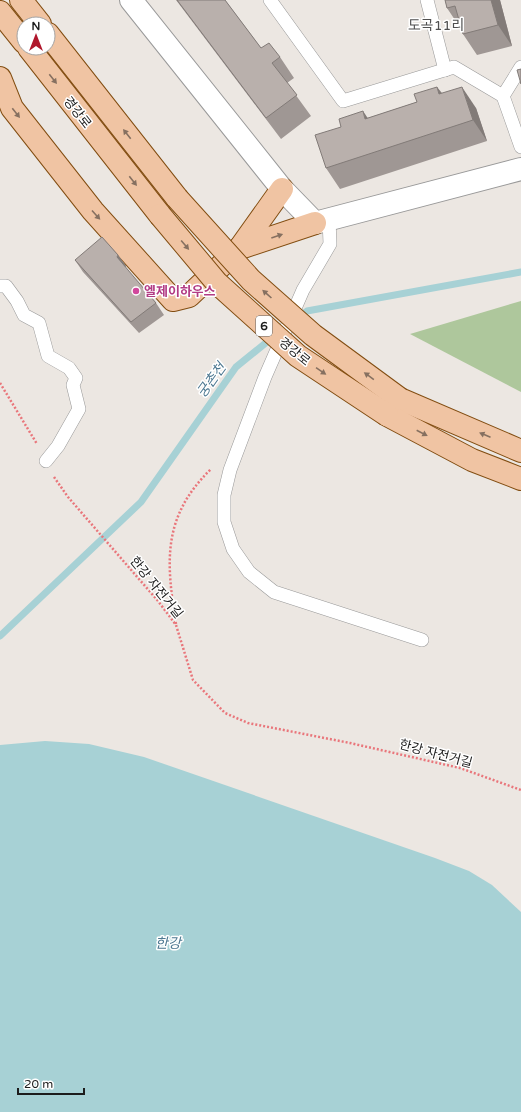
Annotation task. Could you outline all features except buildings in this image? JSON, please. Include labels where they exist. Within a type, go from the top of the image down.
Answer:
[{"type":"main road","points":[[21,0],[34,16]]},
{"type":"main road","points":[[0,12],[16,32]]},
{"type":"main road","name":"경강로","points":[[56,44],[177,198],[251,280],[313,335],[400,399],[521,451]]},
{"type":"main road","name":"경강로","points":[[35,56],[160,215],[217,283],[298,356],[387,416],[472,460],[521,479]]},
{"type":"main road","points":[[0,78],[12,108],[83,199],[173,300],[189,296],[240,248],[282,189]]},
{"type":"main road","points":[[240,248],[322,221]]},
{"type":"street","points":[[131,0],[282,189],[322,221],[521,169]]},
{"type":"lane","points":[[270,0],[343,101],[454,67],[503,96],[521,147]]},
{"type":"lane","points":[[426,0],[445,70]]},
{"type":"lane","points":[[503,96],[521,67]]},
{"type":"lane","points":[[322,221],[330,244],[298,303],[278,348],[230,470],[224,496],[224,522],[233,549],[248,572],[274,592],[422,640]]},
{"type":"lane","points":[[0,286],[6,286],[17,301],[24,315],[39,323],[48,356],[69,368],[76,378],[73,385],[79,409],[58,446],[46,461]]},
{"type":"path","name":"한강 자전거길","points":[[0,383],[68,497],[158,601],[176,625],[193,680],[219,708],[248,723],[357,744],[460,768],[521,790]]},
{"type":"path","points":[[176,625],[168,564],[172,536],[178,516],[189,495],[214,467]]},
{"type":"green space","points":[[521,301],[521,392],[410,334]]},
{"type":"water","name":"한강","points":[[45,741],[89,744],[144,757],[435,858],[469,871],[492,885],[521,912],[521,1112],[0,1112],[0,745]]},
{"type":"waterway","name":"궁촌천","points":[[297,318],[307,311],[521,272]]},
{"type":"waterway","name":"궁촌천","points":[[0,636],[141,502],[236,367],[273,337]]},
{"type":"place","name":"엘제이하우스","points":[[136,291]]},
{"type":"district","name":"도곡11리","points":[[436,25]]}]
